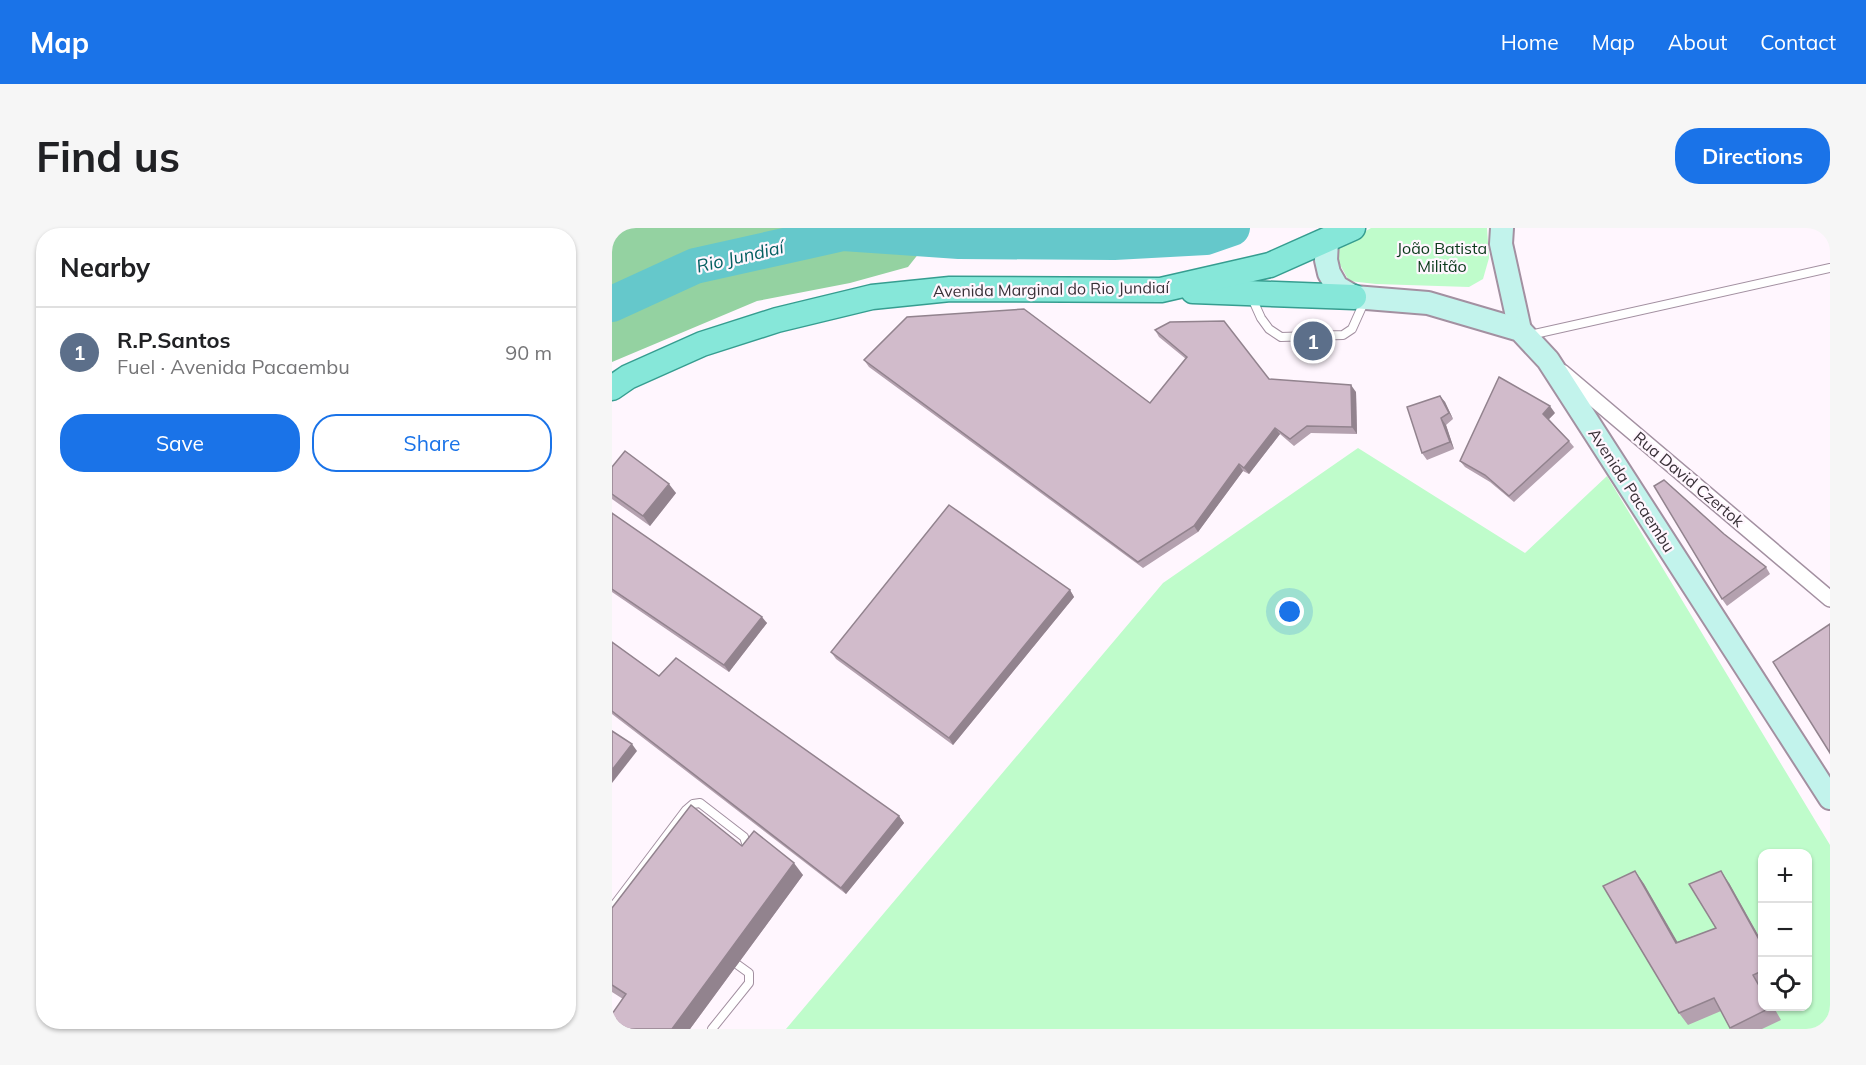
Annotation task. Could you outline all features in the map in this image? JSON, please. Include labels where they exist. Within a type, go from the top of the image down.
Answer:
[{"type":"main road","name":"Avenida Marginal do Rio Jundiaí","points":[[612,387],[628,377],[702,344],[777,320],[872,297],[950,289],[1161,290],[1270,265],[1330,235],[1353,228]]},
{"type":"main road","points":[[1502,228],[1501,244],[1522,333]]},
{"type":"main road","points":[[1330,235],[1326,260],[1329,273],[1336,287],[1360,298]]},
{"type":"main road","points":[[1161,290],[1360,298]]},
{"type":"main road","name":"Avenida Pacaembu","points":[[1360,298],[1428,303],[1522,333],[1548,360],[1830,798]]},
{"type":"street","name":"Rua David Czertok","points":[[1548,360],[1830,599]]},
{"type":"lane","points":[[1522,333],[1830,268]]},
{"type":"lane","points":[[1250,293],[1261,318],[1269,329],[1281,337],[1343,336],[1353,329],[1360,298]]},
{"type":"lane","points":[[612,908],[686,810],[693,804],[700,803],[744,837],[747,846],[738,862]]},
{"type":"lane","points":[[712,1029],[749,983],[749,973],[723,954]]},
{"type":"green space","points":[[612,228],[939,228],[908,267],[850,283],[757,301],[612,362]]},
{"type":"green space","name":"João Batista Militão","points":[[1371,228],[1487,228],[1489,258],[1483,279],[1469,287],[1349,281],[1338,261],[1337,248]]},
{"type":"green space","points":[[1358,448],[1525,553],[1607,476],[1830,845],[1830,1029],[786,1029],[1163,583]]},
{"type":"building","points":[[1024,309],[1150,403],[1187,357],[1155,330],[1170,322],[1224,321],[1269,379],[1351,385],[1352,427],[1307,426],[1290,439],[1275,428],[1244,468],[1239,464],[1194,526],[1138,562],[864,360],[907,317]]},
{"type":"building","points":[[1499,377],[1550,406],[1543,414],[1569,441],[1509,496],[1485,475],[1460,461]]},
{"type":"building","points":[[1440,396],[1449,413],[1441,418],[1450,442],[1422,453],[1407,407]]},
{"type":"building","points":[[625,451],[669,484],[643,516],[612,494],[612,467]]},
{"type":"building","points":[[1664,480],[1724,534],[1766,567],[1722,599],[1654,486]]},
{"type":"building","points":[[949,505],[1070,590],[949,738],[831,652]]},
{"type":"building","points":[[612,513],[762,617],[724,665],[612,589]]},
{"type":"building","points":[[1830,624],[1830,753],[1773,662]]},
{"type":"building","points":[[612,642],[659,676],[676,658],[899,816],[841,888],[612,711]]},
{"type":"building","points":[[612,731],[632,744],[612,770]]},
{"type":"building","points":[[691,805],[742,846],[754,831],[794,863],[672,1029],[612,1029],[612,1014],[626,994],[612,985],[612,908]]},
{"type":"building","points":[[1635,871],[1676,943],[1716,928],[1689,884],[1721,871],[1758,938],[1758,973],[1753,975],[1758,984],[1758,1011],[1764,1011],[1730,1028],[1714,998],[1679,1013],[1603,886]]},
{"type":"waterway","name":"Rio Jundiaí","points":[[612,304],[695,266],[843,233],[959,241],[1114,242],[1206,237],[1232,228]]},
{"type":"place","name":"R.P.Santos","points":[[1313,341]]}]
